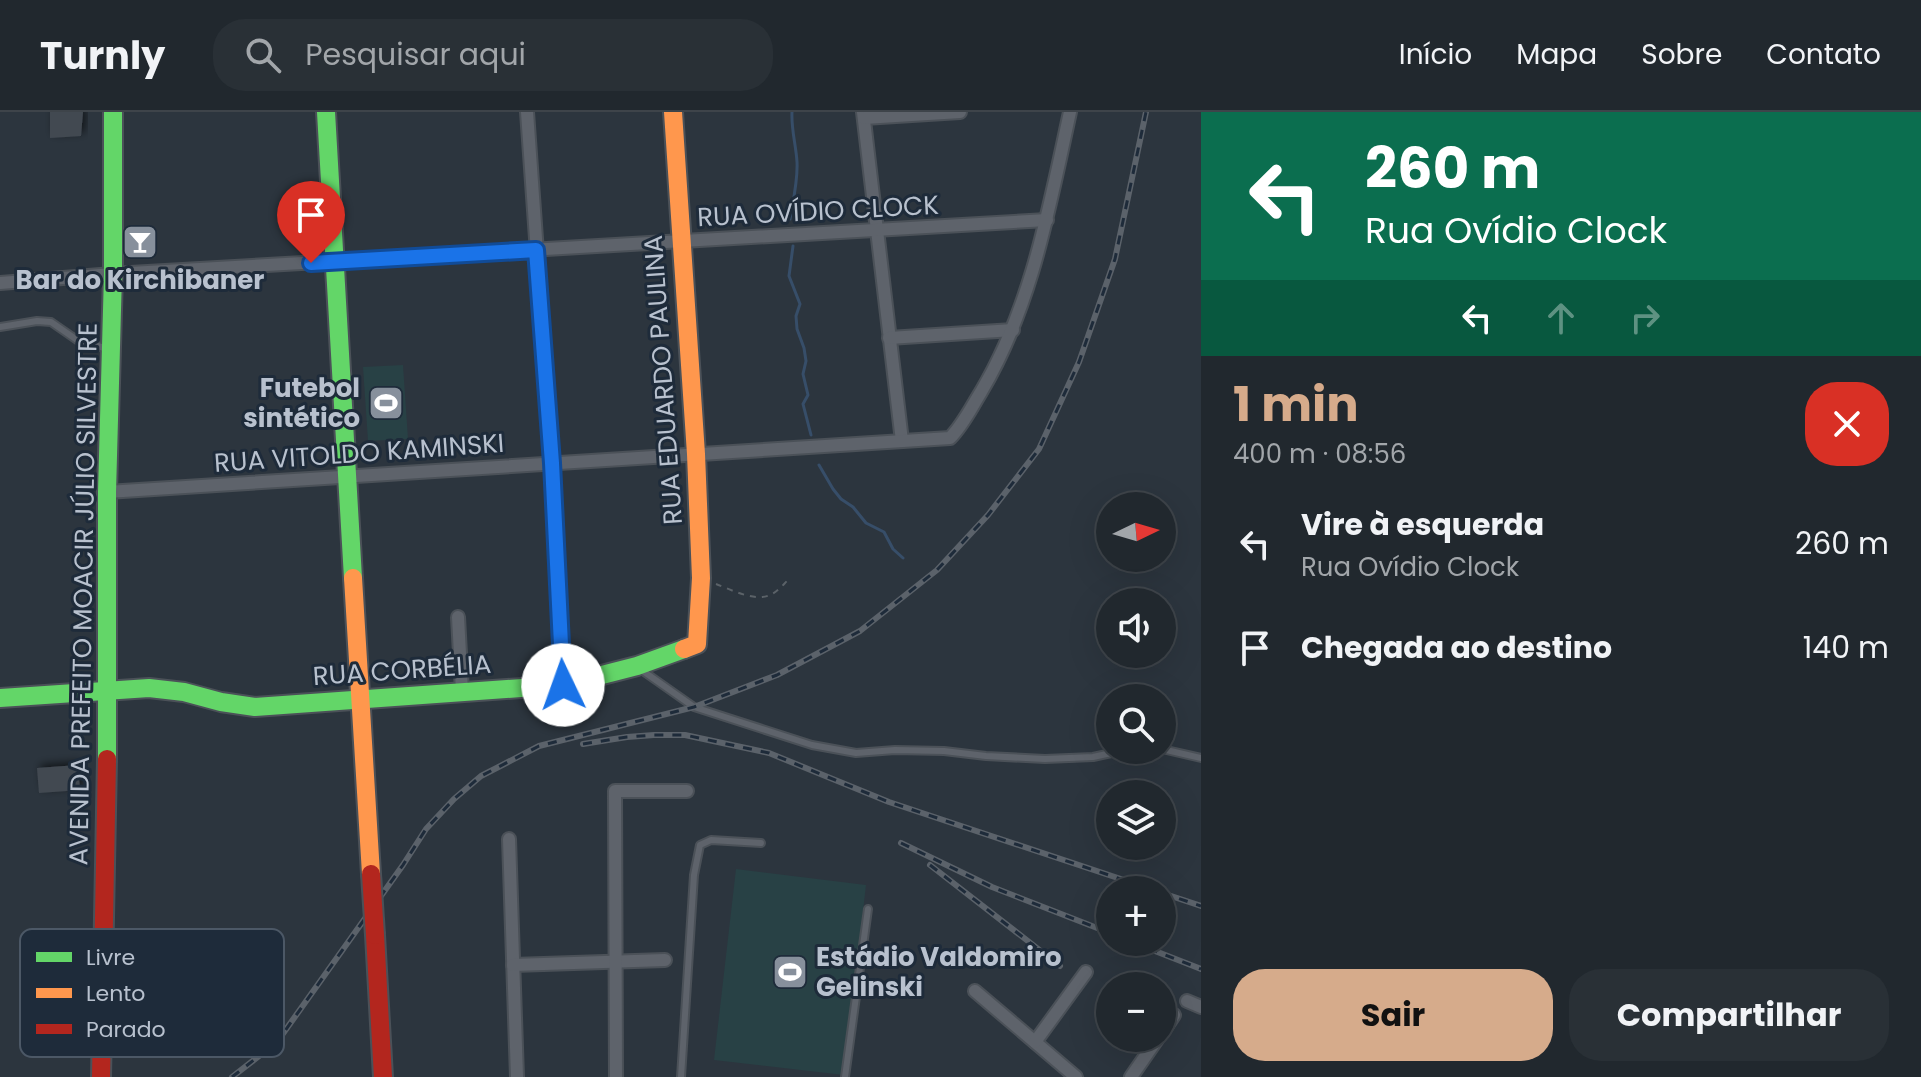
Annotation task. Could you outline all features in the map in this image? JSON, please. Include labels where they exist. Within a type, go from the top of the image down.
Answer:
[{"type":"street","name":"AVENIDA PREFEITO MOACIR JÚLIO SILVESTRE","points":[[103,929],[113,112]]},
{"type":"street","points":[[326,112],[383,1077]]},
{"type":"street","points":[[527,112],[552,463],[563,685]]},
{"type":"street","name":"RUA EDUARDO PAULINA","points":[[673,112],[696,454],[701,578],[697,644]]},
{"type":"street","points":[[902,441],[864,115],[960,112]]},
{"type":"street","points":[[889,338],[1013,330],[1047,220],[1070,112]]},
{"type":"street","name":"RUA OVÍDIO CLOCK","points":[[0,283],[1047,220]]},
{"type":"street","name":"RUA VITOLDO KAMINSKI","points":[[107,492],[950,438],[995,369],[1013,330]]},
{"type":"street","points":[[458,617],[462,691]]},
{"type":"street","name":"RUA CORBÉLIA","points":[[0,698],[149,688],[255,707],[563,685],[637,666],[697,644]]},
{"type":"street","points":[[616,1077],[615,791],[687,791]]},
{"type":"street","points":[[509,839],[517,1077]]},
{"type":"street","points":[[513,965],[665,960]]},
{"type":"street","points":[[1035,1042],[1086,972]]},
{"type":"street","points":[[975,991],[1076,1077]]},
{"type":"street","points":[[1187,1001],[1201,1007]]},
{"type":"street","points":[[1131,1077],[1148,1052]]},
{"type":"street","name":"AVENIDA PREFEITO MOACIR JÚLIO SILVESTRE","points":[[101,1057],[101,1077]]},
{"type":"lane","points":[[0,327],[51,322],[77,340],[112,350]]},
{"type":"lane","points":[[637,666],[694,707],[812,745],[856,753],[895,750],[1045,759],[1096,756]]},
{"type":"lane","points":[[1176,752],[1201,758]]},
{"type":"lane","points":[[681,1077],[694,875],[700,845],[711,840],[761,843]]},
{"type":"lane","points":[[845,1077],[868,909]]},
{"type":"path","points":[[701,578],[752,596],[772,594],[787,581]]},
{"type":"green space","name":"Futebol sintético","points":[[403,365],[408,439],[368,441],[363,367]]},
{"type":"green space","name":"Estádio Valdomiro Gelinski","points":[[736,869],[866,885],[844,1075],[714,1060]]},
{"type":"building","points":[[50,112],[83,112],[81,136],[50,138]]},
{"type":"building","points":[[78,765],[80,790],[39,793],[37,768]]},
{"type":"waterway","points":[[790,219],[797,169],[792,112]]},
{"type":"waterway","points":[[793,246],[789,276],[800,304],[796,316],[797,329],[804,348],[806,361],[803,374],[808,395],[803,404],[811,435]]},
{"type":"waterway","points":[[819,465],[841,499],[853,507],[866,523],[884,532],[893,549],[903,558]]},
{"type":"railway","points":[[284,1032],[426,829],[481,776],[539,746],[694,707],[777,675],[860,631],[937,570],[988,515],[1039,449],[1079,362],[1115,259],[1146,112]]},
{"type":"railway","points":[[583,744],[627,737],[685,735],[769,753],[889,802],[1112,876]]},
{"type":"railway","points":[[901,843],[992,887],[1096,928]]},
{"type":"railway","points":[[930,865],[1060,966]]},
{"type":"railway","points":[[1176,898],[1201,906]]},
{"type":"railway","points":[[1168,956],[1201,969]]},
{"type":"railway","points":[[232,1077],[258,1057]]},
{"type":"traffic: fast","points":[[107,759],[107,492],[113,274],[113,112]]},
{"type":"traffic: fast","points":[[326,112],[353,578]]},
{"type":"traffic: fast","points":[[0,698],[149,688],[255,707],[563,685],[637,666],[684,649]]},
{"type":"traffic: slow","points":[[673,112],[696,454],[701,578],[697,644],[684,649]]},
{"type":"traffic: slow","points":[[353,578],[371,874]]},
{"type":"traffic: jam","points":[[104,929],[107,759]]},
{"type":"traffic: jam","points":[[371,874],[375,935]]},
{"type":"traffic: jam","points":[[375,935],[383,1077]]},
{"type":"traffic: jam","points":[[101,1057],[101,1077]]},
{"type":"place","name":"Bar do Kirchibaner","points":[[140,242]]},
{"type":"place","name":"Futebol sintético","points":[[386,403]]},
{"type":"place","name":"Estádio Valdomiro Gelinski","points":[[790,972]]},
{"type":"route","points":[[311,263],[536,250],[552,463],[563,685]]}]
